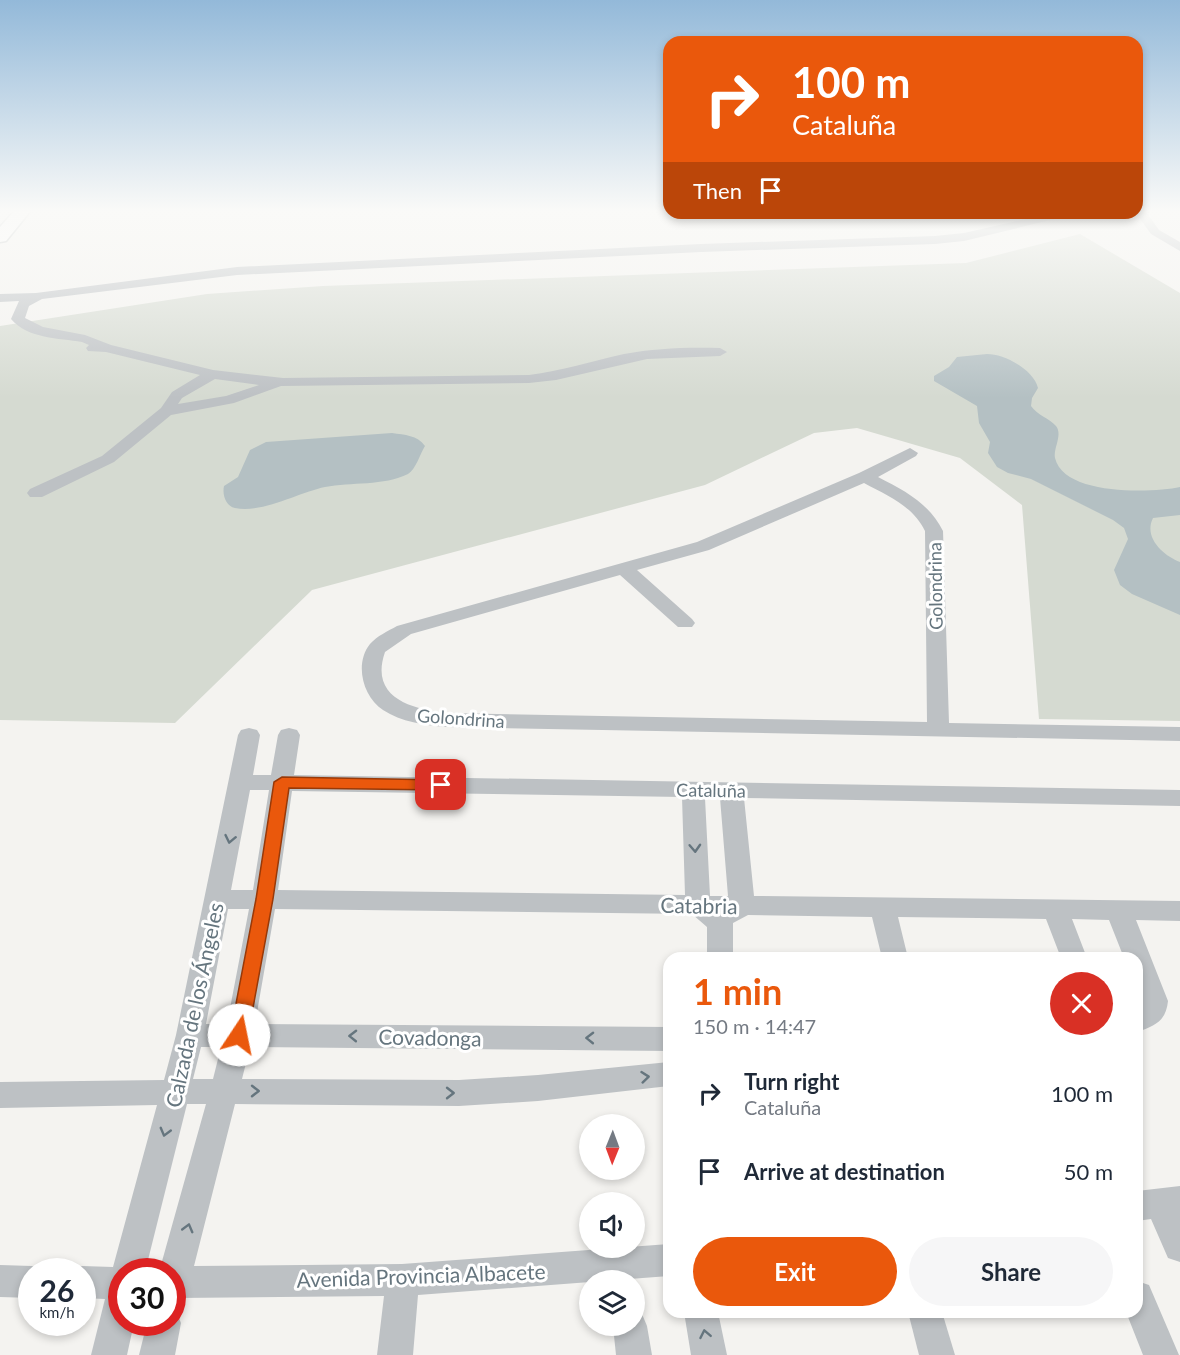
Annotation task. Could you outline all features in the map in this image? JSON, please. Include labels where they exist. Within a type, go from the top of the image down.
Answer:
[{"type":"street","points":[[0,298],[37,297],[228,272]]},
{"type":"street","points":[[37,297],[26,301],[18,320],[33,329],[63,337],[66,341],[77,344],[106,348],[213,374],[251,380],[283,382],[528,379],[557,376],[636,356],[658,353],[720,352]]},
{"type":"street","points":[[33,329],[37,336],[63,348],[106,348]]},
{"type":"street","points":[[36,493],[108,459],[166,411],[177,395],[213,374]]},
{"type":"street","points":[[166,411],[229,400],[283,382]]},
{"type":"street","name":"Golondrina","points":[[910,453],[866,477],[703,546],[404,630],[378,647],[372,662],[374,689],[389,706],[415,717],[446,720],[1180,734]]},
{"type":"street","name":"Golondrina","points":[[866,477],[912,502],[931,522],[934,531],[938,730]]},
{"type":"street","points":[[624,569],[685,623]]},
{"type":"street","name":"Calzada de los Ángeles","points":[[132,1258],[190,1035],[249,735]]},
{"type":"street","points":[[180,1258],[239,1035],[264,899],[289,735]]},
{"type":"street","name":"Cataluña","points":[[241,782],[1180,798]]},
{"type":"street","points":[[693,789],[698,905],[720,922]]},
{"type":"street","points":[[720,922],[742,906],[731,790]]},
{"type":"street","name":"Catabria","points":[[218,899],[1180,911]]},
{"type":"street","points":[[883,908],[894,952]]},
{"type":"street","points":[[1056,910],[1072,952]]},
{"type":"street","points":[[1119,911],[1135,952]]},
{"type":"street","points":[[720,922],[720,952]]},
{"type":"street","points":[[1143,973],[1154,1001],[1153,1012],[1143,1018]]},
{"type":"street","name":"Covadonga","points":[[190,1035],[663,1039]]},
{"type":"street","points":[[0,1095],[225,1091],[459,1093],[538,1088],[663,1075]]},
{"type":"street","points":[[1159,1203],[1180,1247]]},
{"type":"street","name":"Avenida Provincia Albacete","points":[[633,1270],[663,1262]]},
{"type":"street","name":"Avenida Provincia Albacete","points":[[186,1283],[402,1280],[579,1274]]},
{"type":"street","points":[[395,1355],[402,1280]]},
{"type":"street","points":[[0,1281],[18,1282]]},
{"type":"street","points":[[1143,1312],[1161,1355]]},
{"type":"street","points":[[701,1318],[709,1355]]},
{"type":"street","points":[[927,1318],[937,1355]]},
{"type":"street","points":[[109,1355],[113,1336]]},
{"type":"street","points":[[157,1355],[161,1336]]},
{"type":"street","points":[[631,1336],[634,1355]]},
{"type":"shaded area","points":[[708,272],[1145,272],[1180,293],[1180,721],[1039,719],[1022,505],[960,458],[857,428],[814,433],[705,485],[312,590],[175,723],[0,720],[0,326],[207,294],[323,286]]},
{"type":"shaded area","points":[[987,354],[1010,360],[1031,375],[1038,388],[1032,398],[1031,406],[1056,426],[1059,433],[1055,458],[1062,470],[1074,479],[1110,489],[1150,490],[1180,487],[1180,515],[1153,518],[1151,532],[1162,551],[1180,562],[1180,615],[1132,594],[1120,585],[1114,570],[1128,539],[1124,528],[1113,520],[1031,479],[1008,473],[997,467],[988,453],[990,442],[979,423],[977,406],[934,381],[934,376],[949,367],[957,357]]},
{"type":"shaded area","points":[[392,433],[414,438],[425,446],[411,472],[399,478],[325,487],[257,508],[235,508],[225,500],[224,486],[238,477],[250,450],[266,442]]},
{"type":"route","points":[[239,1035],[264,899],[282,782],[441,785]]}]
